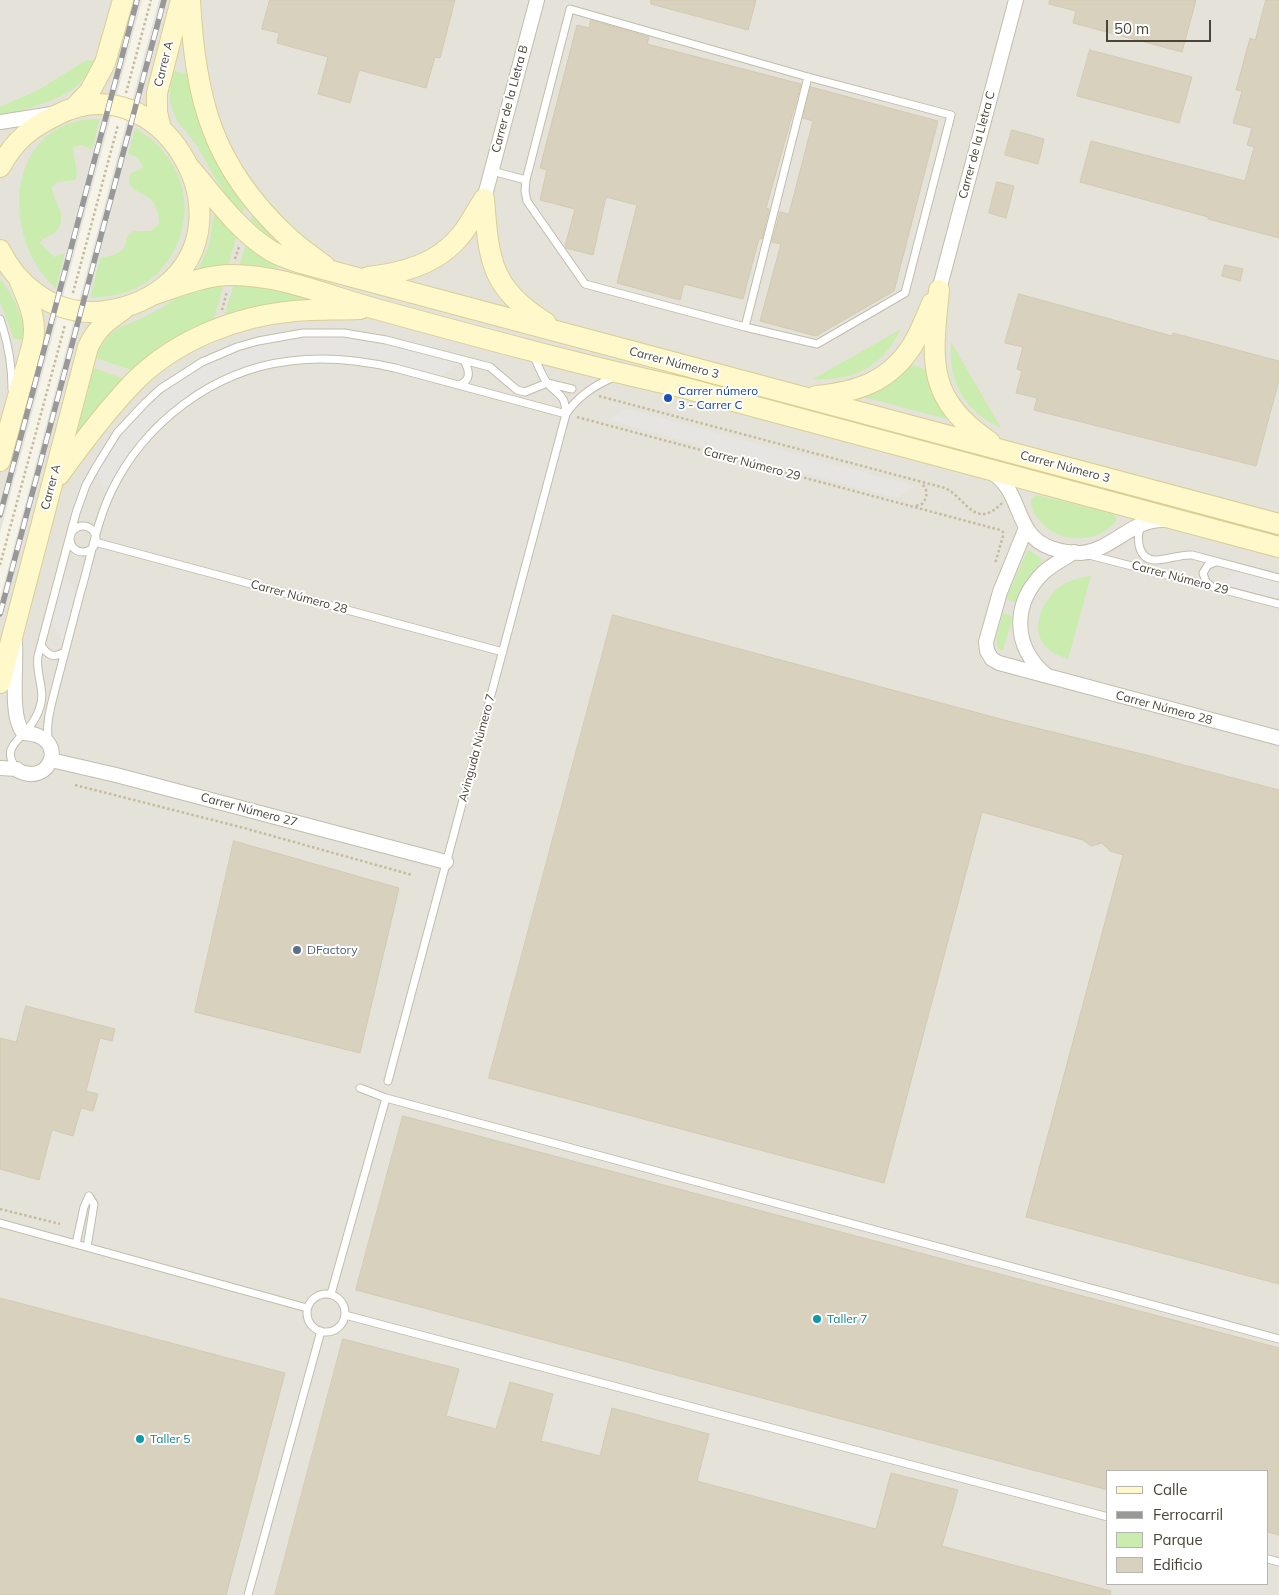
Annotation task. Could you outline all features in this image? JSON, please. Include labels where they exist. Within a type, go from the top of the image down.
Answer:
[{"type":"main road","points":[[0,167],[19,139],[36,125],[69,109],[90,91],[105,63],[123,0]]},
{"type":"main road","name":"Carrer A","points":[[161,129],[157,112],[157,93],[180,0]]},
{"type":"main road","points":[[190,0],[193,42],[200,91],[211,126],[228,165],[255,204],[271,221],[332,272]]},
{"type":"main road","points":[[0,250],[10,269],[33,292],[71,310],[98,312],[128,307],[155,294],[174,279],[191,254],[199,224],[198,197],[189,167],[174,142],[145,117],[122,107],[106,104],[69,109]]},
{"type":"main road","name":"Carrer Número 3","points":[[189,167],[235,220],[268,249],[284,258],[562,334],[1246,515],[1274,518]]},
{"type":"main road","points":[[359,278],[406,271],[439,256],[461,235],[484,199]]},
{"type":"main road","points":[[484,199],[490,259],[500,280],[515,300],[526,310],[562,334]]},
{"type":"main road","name":"Carrer Número 3","points":[[155,294],[210,278],[231,275],[274,279],[373,308],[621,374],[685,388],[1279,547]]},
{"type":"main road","points":[[0,461],[32,346],[34,330],[31,309],[18,278]]},
{"type":"main road","points":[[805,397],[851,391],[882,378],[892,370],[913,345],[938,290]]},
{"type":"main road","points":[[938,290],[934,358],[941,388],[950,404],[973,430],[1001,450]]},
{"type":"main road","name":"Carrer A","points":[[0,683],[88,347],[94,334],[100,327],[128,307]]},
{"type":"main road","points":[[52,485],[83,443],[134,382],[153,366],[183,346],[214,331],[270,314],[316,309],[373,308]]},
{"type":"street","name":"Carrer de la Lletra B","points":[[484,199],[536,0]]},
{"type":"street","name":"Carrer de la Lletra C","points":[[938,290],[1016,0]]},
{"type":"street","points":[[0,122],[69,109]]},
{"type":"street","points":[[984,468],[1005,483],[1011,492],[1026,528],[1034,538],[1045,546],[1060,551],[1078,552]]},
{"type":"street","points":[[1048,677],[1035,666],[1028,656],[1021,632],[1020,618],[1024,600],[1036,582],[1045,572],[1078,552],[1108,544],[1131,528],[1160,520],[1184,522]]},
{"type":"street","name":"Carrer Número 28","points":[[1026,528],[1000,592],[986,642],[987,651],[992,658],[999,663],[1048,677],[1279,738]]},
{"type":"street","points":[[0,768],[17,769],[29,774],[36,774],[47,767],[51,760],[51,748],[48,742],[36,734],[21,731],[16,719],[14,693],[16,661],[15,625]]},
{"type":"street","name":"Carrer Número 27","points":[[51,760],[446,862]]},
{"type":"lane","points":[[570,9],[808,77],[951,115],[905,293],[817,344],[745,327],[585,284],[527,201],[525,191],[526,180],[570,9]]},
{"type":"lane","points":[[745,327],[808,77]]},
{"type":"lane","points":[[0,150],[19,139]]},
{"type":"lane","points":[[492,170],[526,180]]},
{"type":"lane","points":[[0,319],[6,336],[12,369],[11,419]]},
{"type":"lane","points":[[17,769],[10,752],[12,745],[24,733],[39,711],[43,693],[37,663],[40,645],[86,484],[105,451],[122,428],[160,390],[202,362],[220,353],[258,340],[303,334],[344,333],[386,340],[490,367],[517,390],[525,392],[547,383],[572,389]]},
{"type":"lane","points":[[48,742],[48,721],[64,652],[103,511],[111,491],[127,463],[141,444],[169,415],[209,387],[239,373],[264,365],[289,361],[330,359],[374,364],[566,414],[563,399],[547,383],[530,349]]},
{"type":"lane","points":[[458,385],[466,382],[468,379],[469,370],[464,360]]},
{"type":"lane","name":"Avinguda Número 7","points":[[388,1081],[566,414],[570,407],[586,392],[621,374]]},
{"type":"lane","name":"Carrer Número 29","points":[[1144,523],[1139,532],[1139,543],[1142,552],[1150,559],[1163,560],[1186,554],[1279,578]]},
{"type":"lane","points":[[79,527],[88,527],[94,533],[94,546],[87,551],[79,552],[72,547],[70,536],[79,527]]},
{"type":"lane","name":"Carrer Número 28","points":[[95,542],[503,652]]},
{"type":"lane","name":"Carrer Número 29","points":[[1078,552],[1279,604]]},
{"type":"lane","points":[[1211,586],[1204,578],[1205,568],[1213,562],[1219,562]]},
{"type":"lane","points":[[40,645],[51,656],[60,655],[64,652]]},
{"type":"lane","points":[[360,1088],[386,1098],[1279,1339]]},
{"type":"lane","points":[[331,1294],[386,1098]]},
{"type":"lane","points":[[76,1244],[84,1207],[90,1196],[94,1204],[87,1247]]},
{"type":"lane","points":[[0,1223],[307,1308]]},
{"type":"lane","points":[[331,1294],[342,1302],[345,1315],[337,1328],[327,1332],[321,1331],[310,1324],[307,1318],[307,1308],[310,1302],[318,1296],[331,1294]]},
{"type":"lane","points":[[345,1315],[1106,1516]]},
{"type":"lane","points":[[248,1595],[321,1331]]},
{"type":"path","points":[[125,94],[151,0]]},
{"type":"path","points":[[73,295],[118,122]]},
{"type":"path","points":[[235,260],[239,245]]},
{"type":"path","points":[[221,316],[228,284]]},
{"type":"path","points":[[0,565],[64,325]]},
{"type":"path","points":[[586,392],[918,481],[950,491],[971,511],[982,514],[999,507],[1003,502],[1007,490],[1005,483]]},
{"type":"path","name":"Carrer Número 29","points":[[566,414],[1002,531],[1003,536],[994,570]]},
{"type":"path","points":[[912,506],[922,504],[926,497],[925,488],[918,481]]},
{"type":"path","name":"Carrer Número 27","points":[[75,785],[244,828],[412,875]]},
{"type":"path","points":[[0,1209],[60,1224]]},
{"type":"shaded area","points":[[0,0],[142,0],[0,533]]},
{"type":"shaded area","points":[[159,0],[1279,0],[1279,1595],[0,1595],[0,599]]},
{"type":"shaded area","points":[[312,336],[353,338],[376,342],[460,363],[439,377],[374,361],[334,355],[291,357],[237,371],[182,402],[156,424],[126,460],[106,498],[97,471],[126,429],[161,393],[204,365],[242,349],[288,338]]},
{"type":"shaded area","points":[[627,409],[915,486],[897,498],[607,420]]},
{"type":"shaded area","points":[[1238,572],[1279,583],[1279,600],[1218,583]]},
{"type":"shaded area","points":[[65,574],[77,594],[64,643],[52,623]]},
{"type":"green space","points":[[88,60],[94,61],[86,76],[75,88],[55,99],[0,116],[0,107],[40,89]]},
{"type":"green space","points":[[173,71],[192,75],[246,201],[242,214],[222,188],[195,143],[175,116],[171,107],[170,97]]},
{"type":"green space","points":[[100,119],[92,149],[81,145],[73,147],[77,175],[75,180],[57,182],[52,187],[61,213],[61,223],[54,233],[40,243],[54,257],[65,253],[56,288],[38,267],[26,241],[20,213],[21,185],[29,159],[44,138],[68,124]]},
{"type":"green space","points":[[135,128],[151,139],[164,152],[174,167],[181,184],[184,201],[184,219],[180,238],[165,264],[155,276],[146,282],[123,293],[90,298],[100,258],[122,251],[126,238],[134,231],[151,231],[159,224],[158,213],[154,203],[134,189],[129,183],[131,173],[143,167],[137,157],[128,154]]},
{"type":"green space","points":[[254,211],[291,248],[283,249],[250,223]]},
{"type":"green space","points":[[217,213],[237,234],[228,267],[199,271],[209,245],[214,214]]},
{"type":"green space","points":[[246,243],[277,266],[277,269],[239,267]]},
{"type":"green space","points":[[0,279],[17,307],[25,340],[14,339],[0,302]]},
{"type":"green space","points":[[224,284],[212,325],[137,372],[96,358],[106,339],[119,328],[155,312],[184,295]]},
{"type":"green space","points":[[234,284],[251,285],[332,299],[223,320]]},
{"type":"green space","points":[[901,329],[885,353],[866,369],[842,377],[813,379]]},
{"type":"green space","points":[[951,342],[1001,428],[977,413],[961,394],[952,370]]},
{"type":"green space","points":[[910,364],[925,369],[932,391],[950,420],[860,396]]},
{"type":"green space","points":[[94,368],[127,380],[75,440]]},
{"type":"green space","points":[[1037,495],[1114,514],[1117,520],[1109,528],[1089,537],[1067,537],[1057,534],[1039,520],[1033,510],[1031,499]]},
{"type":"green space","points":[[1029,550],[1042,559],[1042,561],[1025,581],[1016,603],[1006,599]]},
{"type":"green space","points":[[1091,576],[1068,659],[1052,652],[1041,640],[1038,623],[1040,614],[1049,598],[1062,585],[1076,579]]},
{"type":"green space","points":[[1003,613],[1013,617],[1002,651],[998,649],[996,638]]},
{"type":"building","points":[[270,0],[455,0],[440,58],[435,57],[426,88],[359,70],[350,103],[318,94],[328,57],[277,43],[279,33],[262,29]]},
{"type":"building","points":[[651,0],[756,0],[748,30],[651,4]]},
{"type":"building","points":[[1050,0],[1196,0],[1182,52],[1073,23],[1076,11],[1049,4]]},
{"type":"building","points":[[1266,0],[1279,0],[1279,238],[1080,182],[1091,141],[1245,181],[1254,147],[1247,145],[1252,128],[1233,123],[1242,91],[1236,90],[1250,38],[1255,40]]},
{"type":"building","points":[[591,20],[649,37],[647,44],[801,84],[766,208],[769,209],[762,239],[759,238],[743,299],[684,284],[680,300],[617,283],[637,205],[606,197],[593,255],[566,248],[575,209],[540,200],[547,170],[540,168],[577,25],[589,28]]},
{"type":"building","points":[[1090,50],[1192,77],[1179,123],[1077,96]]},
{"type":"building","points":[[811,87],[938,121],[894,291],[816,336],[760,321],[781,244],[772,242],[780,212],[789,214],[813,121],[803,118]]},
{"type":"building","points":[[1012,130],[1044,139],[1038,164],[1005,155]]},
{"type":"building","points":[[997,182],[1014,186],[1006,218],[989,213]]},
{"type":"building","points":[[1225,265],[1243,269],[1240,281],[1222,276]]},
{"type":"building","points":[[1019,294],[1172,336],[1173,333],[1279,361],[1279,380],[1256,466],[1034,410],[1037,398],[1016,393],[1022,371],[1017,369],[1023,347],[1005,343]]},
{"type":"building","points":[[613,615],[1008,721],[1279,790],[1279,1284],[1026,1217],[1123,855],[1110,851],[1102,843],[1091,846],[1083,840],[982,812],[884,1183],[489,1078]]},
{"type":"building","name":"DFactory","points":[[234,841],[399,888],[360,1053],[195,1012]]},
{"type":"building","points":[[26,1006],[115,1029],[112,1041],[100,1038],[86,1091],[98,1094],[93,1111],[81,1108],[73,1136],[52,1130],[39,1180],[0,1169],[0,1038],[16,1042]]},
{"type":"building","name":"Taller 7","points":[[403,1116],[1279,1348],[1279,1535],[1269,1532],[1269,1470],[1106,1470],[1106,1489],[356,1290]]},
{"type":"building","name":"Taller 5","points":[[0,1298],[285,1373],[226,1595],[0,1595]]},
{"type":"building","points":[[343,1339],[459,1369],[446,1416],[496,1429],[510,1382],[553,1394],[541,1441],[600,1456],[612,1408],[709,1434],[697,1481],[876,1529],[891,1473],[958,1490],[942,1546],[1111,1591],[1110,1595],[275,1595]]},
{"type":"railway","points":[[0,515],[137,0]]},
{"type":"railway","points":[[0,614],[164,0]]},
{"type":"place","name":"Carrer número 3 - Carrer C","points":[[668,398]]},
{"type":"place","name":"DFactory","points":[[297,950]]},
{"type":"place","name":"Taller 7","points":[[817,1319]]},
{"type":"place","name":"Taller 5","points":[[140,1439]]}]
